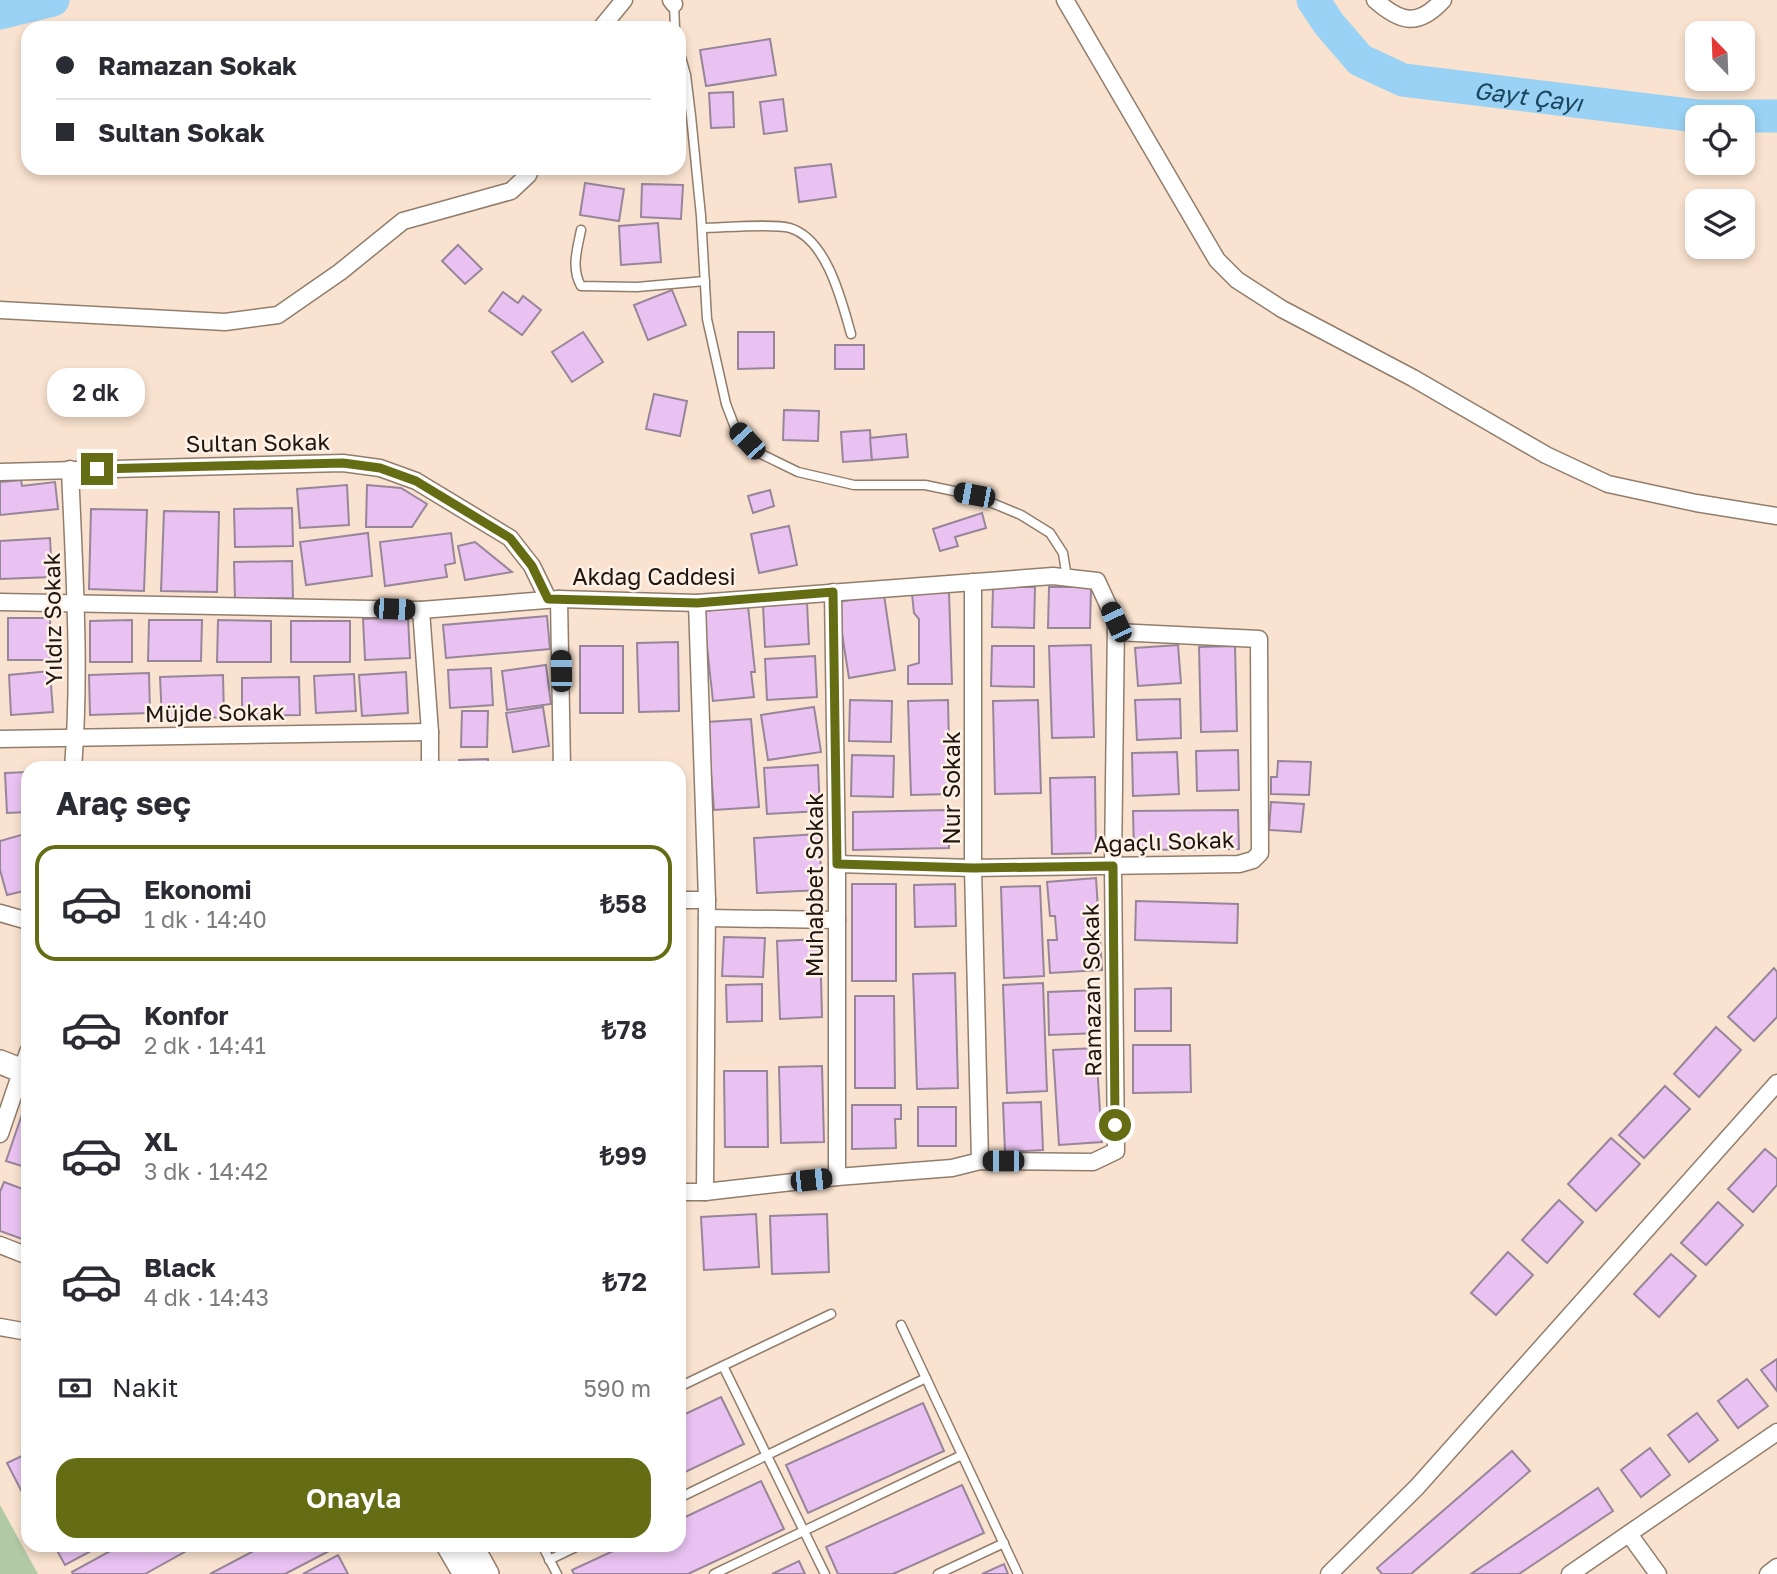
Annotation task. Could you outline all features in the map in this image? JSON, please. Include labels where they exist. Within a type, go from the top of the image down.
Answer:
[{"type":"street","points":[[607,21],[624,0]]},
{"type":"street","points":[[1065,0],[1217,260],[1237,280],[1282,309],[1413,378],[1546,455],[1608,484],[1696,503],[1777,516]]},
{"type":"street","points":[[1376,0],[1392,15],[1413,20],[1432,11],[1443,0]]},
{"type":"street","points":[[0,310],[225,322],[278,315],[340,272],[403,221],[511,191],[528,175]]},
{"type":"street","name":"Sultan Sokak","points":[[0,472],[343,463],[380,468],[416,481],[510,538],[554,599]]},
{"type":"street","name":"Yıldız Sokak","points":[[70,469],[75,602],[76,737],[74,761]]},
{"type":"street","name":"Akdağ Caddesi","points":[[0,602],[421,610],[554,599],[697,603],[1053,576],[1097,581]]},
{"type":"street","name":"Ramazan Sokak","points":[[980,1161],[1093,1162],[1116,1151],[1113,866],[1116,622],[1097,581]]},
{"type":"street","name":"Nur Sokak","points":[[973,582],[973,868],[980,1161]]},
{"type":"street","name":"Muhabbet Sokak","points":[[833,592],[837,864],[837,1177]]},
{"type":"street","points":[[554,599],[562,761]]},
{"type":"street","points":[[697,603],[707,900],[705,1192]]},
{"type":"street","points":[[421,610],[430,761]]},
{"type":"street","name":"Ağaçlı Sokak","points":[[837,864],[973,868],[1239,864],[1253,860],[1260,853],[1259,639],[1116,632]]},
{"type":"street","name":"Müjde Sokak","points":[[0,739],[430,732]]},
{"type":"street","points":[[686,900],[707,900]]},
{"type":"street","points":[[0,913],[21,919]]},
{"type":"street","points":[[707,918],[837,919]]},
{"type":"street","points":[[0,1062],[21,1064]]},
{"type":"street","points":[[0,1134],[21,1078]]},
{"type":"street","points":[[1329,1574],[1417,1487],[1777,1083]]},
{"type":"street","points":[[686,1192],[952,1168],[980,1161]]},
{"type":"street","points":[[0,1245],[21,1253]]},
{"type":"street","points":[[0,1327],[21,1331]]},
{"type":"street","points":[[1570,1574],[1777,1432]]},
{"type":"street","points":[[1629,1534],[1658,1574]]},
{"type":"street","points":[[452,1552],[465,1574]]},
{"type":"street","points":[[475,1552],[487,1574]]},
{"type":"street","points":[[1768,1574],[1777,1567]]},
{"type":"lane","points":[[672,2],[674,21]]},
{"type":"lane","points":[[686,75],[702,228],[707,318],[726,404],[736,430],[757,452],[799,472],[854,485],[925,485],[974,495],[1021,515],[1050,533],[1063,553],[1067,578]]},
{"type":"lane","points":[[702,228],[790,228],[809,240],[835,281],[850,334]]},
{"type":"lane","points":[[581,230],[574,266],[581,286],[637,287],[705,281]]},
{"type":"lane","points":[[686,1384],[831,1314]]},
{"type":"lane","points":[[901,1325],[1018,1574]]},
{"type":"lane","points":[[723,1366],[825,1574]]},
{"type":"lane","points":[[686,1495],[926,1378]]},
{"type":"lane","points":[[714,1574],[962,1455]]},
{"type":"lane","points":[[938,1574],[1004,1543]]},
{"type":"lane","points":[[546,1552],[557,1574]]},
{"type":"lane","points":[[550,1560],[566,1552]]},
{"type":"green space","points":[[0,1505],[21,1543],[21,1552],[26,1552],[38,1574],[0,1574]]},
{"type":"building","points":[[770,39],[776,75],[706,86],[700,50]]},
{"type":"building","points":[[733,92],[734,127],[711,128],[709,93]]},
{"type":"building","points":[[783,99],[787,131],[764,134],[760,102]]},
{"type":"building","points":[[831,164],[836,197],[799,202],[795,168]]},
{"type":"building","points":[[585,183],[624,189],[619,221],[580,215]]},
{"type":"building","points":[[642,184],[683,185],[681,219],[641,217]]},
{"type":"building","points":[[658,223],[661,262],[621,265],[619,226]]},
{"type":"building","points":[[458,245],[482,269],[465,284],[442,261]]},
{"type":"building","points":[[672,290],[686,325],[648,340],[634,305]]},
{"type":"building","points":[[503,292],[518,303],[523,296],[541,310],[522,335],[489,311]]},
{"type":"building","points":[[583,332],[603,362],[572,382],[552,352]]},
{"type":"building","points":[[738,332],[774,332],[774,368],[738,369]]},
{"type":"building","points":[[835,345],[864,345],[864,369],[835,369]]},
{"type":"building","points":[[654,394],[687,401],[680,436],[646,429]]},
{"type":"building","points":[[784,410],[819,411],[818,441],[783,440]]},
{"type":"building","points":[[870,430],[872,460],[843,462],[841,432]]},
{"type":"building","points":[[906,434],[908,457],[872,460],[870,438]]},
{"type":"building","points":[[21,480],[22,486],[55,482],[58,509],[0,515],[0,482]]},
{"type":"building","points":[[347,485],[349,525],[300,528],[297,489]]},
{"type":"building","points":[[367,485],[401,488],[427,504],[412,527],[366,527]]},
{"type":"building","points":[[770,490],[774,506],[753,513],[748,496]]},
{"type":"building","points":[[292,508],[293,546],[235,547],[234,509]]},
{"type":"building","points":[[91,509],[147,510],[144,591],[89,589]]},
{"type":"building","points":[[164,511],[219,512],[217,592],[161,591]]},
{"type":"building","points":[[982,513],[986,528],[955,537],[958,546],[940,551],[933,529]]},
{"type":"building","points":[[789,526],[797,565],[759,573],[751,534]]},
{"type":"building","points":[[368,533],[372,576],[306,585],[300,542]]},
{"type":"building","points":[[451,533],[455,563],[445,565],[447,577],[385,586],[380,542]]},
{"type":"building","points":[[50,538],[52,577],[0,579],[0,541]]},
{"type":"building","points":[[475,542],[512,572],[465,580],[458,546]]},
{"type":"building","points":[[292,561],[293,598],[235,599],[234,562]]},
{"type":"building","points":[[993,587],[1035,587],[1034,628],[992,627]]},
{"type":"building","points":[[1049,587],[1091,587],[1090,628],[1048,628]]},
{"type":"building","points":[[949,592],[952,684],[908,684],[908,666],[919,663],[919,619],[914,613],[912,594]]},
{"type":"building","points":[[884,595],[895,670],[849,678],[837,602]]},
{"type":"building","points":[[807,603],[809,644],[765,647],[763,605]]},
{"type":"building","points":[[748,606],[755,672],[751,672],[754,697],[713,701],[703,611]]},
{"type":"building","points":[[547,616],[550,649],[446,658],[443,625]]},
{"type":"building","points":[[408,617],[410,658],[365,660],[363,619]]},
{"type":"building","points":[[8,618],[50,618],[50,660],[8,660]]},
{"type":"building","points":[[132,620],[132,662],[90,662],[90,621]]},
{"type":"building","points":[[149,620],[202,620],[201,661],[148,661]]},
{"type":"building","points":[[218,620],[271,621],[271,662],[217,662]]},
{"type":"building","points":[[291,621],[350,621],[350,662],[291,662]]},
{"type":"building","points":[[678,642],[679,711],[639,712],[637,643]]},
{"type":"building","points":[[1091,645],[1094,737],[1052,738],[1049,646]]},
{"type":"building","points":[[1178,645],[1181,683],[1138,686],[1135,648]]},
{"type":"building","points":[[580,646],[623,646],[623,713],[580,713]]},
{"type":"building","points":[[992,646],[1034,646],[1034,687],[991,686]]},
{"type":"building","points":[[1235,646],[1237,731],[1201,732],[1199,647]]},
{"type":"building","points":[[815,656],[817,697],[767,700],[765,659]]},
{"type":"building","points":[[546,665],[551,704],[507,710],[502,671]]},
{"type":"building","points":[[491,668],[493,705],[450,708],[448,670]]},
{"type":"building","points":[[50,671],[53,712],[11,715],[9,675]]},
{"type":"building","points":[[406,672],[408,713],[362,716],[359,675]]},
{"type":"building","points":[[149,673],[150,713],[90,715],[89,675]]},
{"type":"building","points":[[354,674],[356,711],[316,713],[314,676]]},
{"type":"building","points":[[223,675],[224,717],[162,720],[160,677]]},
{"type":"building","points":[[299,677],[300,715],[242,716],[242,678]]},
{"type":"building","points":[[1180,699],[1181,738],[1137,740],[1135,700]]},
{"type":"building","points":[[850,700],[892,701],[891,742],[849,741]]},
{"type":"building","points":[[948,700],[950,794],[911,795],[908,701]]},
{"type":"building","points":[[1038,700],[1041,793],[995,794],[993,701]]},
{"type":"building","points":[[543,707],[549,746],[513,752],[506,713]]},
{"type":"building","points":[[814,707],[821,752],[768,760],[761,715]]},
{"type":"building","points":[[462,711],[488,711],[487,747],[461,747]]},
{"type":"building","points":[[751,719],[759,807],[714,810],[707,722]]},
{"type":"building","points":[[1238,750],[1239,790],[1197,791],[1196,751]]},
{"type":"building","points":[[1177,752],[1179,794],[1133,796],[1132,753]]},
{"type":"building","points":[[852,755],[894,756],[893,797],[851,796]]},
{"type":"building","points":[[488,759],[488,761],[459,761]]},
{"type":"building","points":[[1278,761],[1311,762],[1309,795],[1271,794],[1271,777],[1277,777]]},
{"type":"building","points":[[818,765],[820,811],[767,814],[764,768]]},
{"type":"building","points":[[21,772],[21,812],[7,813],[5,773]]},
{"type":"building","points":[[1095,777],[1096,853],[1052,854],[1050,778]]},
{"type":"building","points":[[1271,802],[1304,804],[1301,832],[1269,830]]},
{"type":"building","points":[[948,810],[949,848],[853,850],[853,812]]},
{"type":"building","points":[[1238,810],[1239,849],[1134,850],[1133,811]]},
{"type":"building","points":[[819,834],[822,890],[757,893],[754,838]]},
{"type":"building","points":[[21,835],[21,892],[7,895],[0,870],[0,841]]},
{"type":"building","points":[[1096,878],[1102,970],[1050,973],[1048,940],[1057,940],[1055,916],[1050,916],[1047,882]]},
{"type":"building","points":[[852,884],[896,884],[896,981],[852,981]]},
{"type":"building","points":[[955,884],[956,926],[915,927],[914,885]]},
{"type":"building","points":[[1040,886],[1044,976],[1004,978],[1001,887]]},
{"type":"building","points":[[1136,901],[1238,904],[1237,943],[1135,940]]},
{"type":"building","points":[[724,937],[765,938],[763,977],[722,976]]},
{"type":"building","points":[[820,939],[822,1017],[780,1019],[777,941]]},
{"type":"building","points":[[1774,968],[1777,972],[1777,1017],[1754,1041],[1728,1017]]},
{"type":"building","points":[[955,973],[958,1088],[917,1089],[913,974]]},
{"type":"building","points":[[1043,983],[1047,1091],[1007,1093],[1003,985]]},
{"type":"building","points":[[762,984],[762,1021],[727,1022],[726,985]]},
{"type":"building","points":[[1171,988],[1171,1031],[1135,1031],[1135,989]]},
{"type":"building","points":[[1099,990],[1100,1033],[1049,1035],[1048,992]]},
{"type":"building","points":[[855,996],[894,996],[895,1088],[855,1088]]},
{"type":"building","points":[[1716,1027],[1741,1050],[1699,1097],[1674,1074]]},
{"type":"building","points":[[1133,1045],[1190,1045],[1191,1092],[1133,1093]]},
{"type":"building","points":[[1096,1048],[1102,1142],[1059,1145],[1053,1050]]},
{"type":"building","points":[[822,1066],[824,1142],[781,1143],[779,1067]]},
{"type":"building","points":[[724,1071],[767,1071],[768,1147],[725,1147]]},
{"type":"building","points":[[1665,1086],[1690,1109],[1644,1158],[1619,1135]]},
{"type":"building","points":[[1041,1102],[1043,1150],[1005,1152],[1003,1103]]},
{"type":"building","points":[[852,1105],[901,1105],[901,1119],[895,1119],[896,1148],[852,1149]]},
{"type":"building","points":[[918,1107],[956,1107],[956,1146],[918,1146]]},
{"type":"building","points":[[21,1117],[21,1166],[6,1161]]},
{"type":"building","points":[[1611,1138],[1640,1164],[1596,1211],[1568,1184]]},
{"type":"building","points":[[1765,1149],[1777,1159],[1777,1185],[1753,1212],[1728,1189]]},
{"type":"building","points":[[4,1182],[21,1188],[21,1238],[0,1231],[0,1192]]},
{"type":"building","points":[[1559,1200],[1583,1222],[1547,1263],[1522,1240]]},
{"type":"building","points":[[1718,1202],[1743,1225],[1706,1265],[1681,1243]]},
{"type":"building","points":[[756,1214],[759,1267],[704,1270],[701,1217]]},
{"type":"building","points":[[827,1214],[829,1272],[772,1274],[770,1216]]},
{"type":"building","points":[[1508,1252],[1533,1275],[1496,1315],[1471,1293]]},
{"type":"building","points":[[1671,1254],[1696,1276],[1659,1317],[1634,1294]]},
{"type":"building","points":[[1777,1359],[1777,1391],[1761,1370]]},
{"type":"building","points":[[1747,1379],[1768,1406],[1738,1428],[1718,1401]]},
{"type":"building","points":[[721,1397],[744,1444],[686,1472],[686,1414]]},
{"type":"building","points":[[923,1403],[944,1451],[808,1513],[786,1465]]},
{"type":"building","points":[[1697,1413],[1718,1440],[1689,1462],[1668,1435]]},
{"type":"building","points":[[1650,1448],[1670,1475],[1641,1497],[1621,1470]]},
{"type":"building","points":[[1512,1451],[1530,1471],[1411,1574],[1382,1574],[1377,1568]]},
{"type":"building","points":[[21,1456],[21,1490],[7,1463]]},
{"type":"building","points":[[761,1481],[784,1529],[688,1574],[574,1574],[572,1570],[611,1552],[686,1552],[686,1517]]},
{"type":"building","points":[[962,1485],[984,1533],[893,1574],[838,1574],[826,1547]]},
{"type":"building","points":[[1598,1488],[1613,1511],[1519,1574],[1471,1574]]},
{"type":"building","points":[[58,1552],[89,1552],[65,1565]]},
{"type":"building","points":[[108,1552],[184,1552],[145,1574],[72,1572]]},
{"type":"building","points":[[252,1552],[327,1552],[285,1574],[210,1574]]},
{"type":"building","points":[[338,1555],[348,1574],[303,1574]]},
{"type":"building","points":[[799,1561],[805,1574],[772,1574]]},
{"type":"building","points":[[1004,1564],[1008,1574],[982,1574]]},
{"type":"waterway","name":"Gayt Çayı","points":[[0,13],[53,0]]},
{"type":"waterway","name":"Gayt Çayı","points":[[1313,0],[1329,24],[1360,60],[1403,80],[1697,116],[1777,116]]},
{"type":"route","points":[[97,469],[343,463],[380,468],[416,481],[510,538],[532,566],[548,599],[697,603],[833,592],[837,864],[973,868],[1113,866],[1115,1125]]}]
